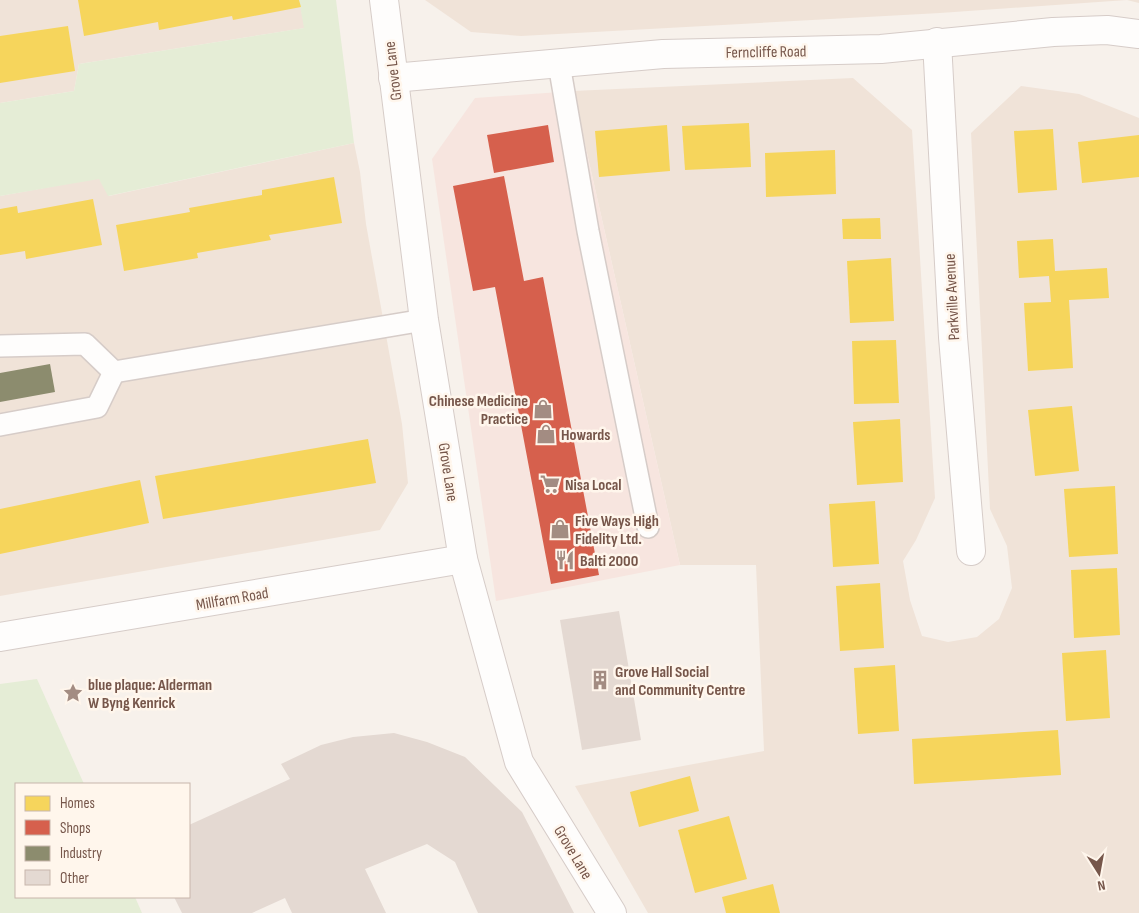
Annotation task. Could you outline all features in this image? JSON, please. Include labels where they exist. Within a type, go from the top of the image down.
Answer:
[{"type":"street","name":"Grove Lane","points":[[384,0],[424,320],[463,559],[519,762],[612,913]]},
{"type":"street","name":"Ferncliffe Road","points":[[393,78],[663,54],[881,49],[937,42],[1098,30],[1139,34]]},
{"type":"street","name":"Parkville Avenue","points":[[937,42],[953,337],[971,551]]},
{"type":"street","name":"Millfarm Road","points":[[0,637],[463,559]]},
{"type":"lane","points":[[559,64],[588,231],[648,527]]},
{"type":"lane","points":[[114,372],[424,320]]},
{"type":"lane","points":[[0,346],[85,344],[114,372]]},
{"type":"lane","points":[[0,425],[97,407],[114,372]]},
{"type":"shaded area","points":[[0,0],[299,0],[305,28],[79,64],[74,91],[0,103]]},
{"type":"shaded area","points":[[425,0],[1127,0],[940,13],[521,36],[471,32]]},
{"type":"shaded area","points":[[1127,0],[1139,0],[1139,3]]},
{"type":"shaded area","points":[[853,78],[912,130],[935,498],[916,540],[903,561],[910,600],[922,636],[948,642],[977,637],[999,619],[1012,588],[1007,546],[990,509],[971,133],[1021,86],[1079,94],[1139,118],[1139,913],[648,913],[575,786],[764,751],[756,565],[680,565],[573,91]]},
{"type":"shaded area","points":[[573,91],[680,565],[496,601],[432,159],[475,98]]},
{"type":"shaded area","points":[[354,143],[360,172],[366,224],[402,424],[408,483],[380,530],[0,596],[0,196],[99,178],[109,196]]},
{"type":"green space","points":[[299,0],[336,0],[354,143],[108,196],[99,179],[0,196],[0,103],[74,91],[79,64],[304,28]]},
{"type":"green space","points":[[37,679],[84,783],[15,783],[15,898],[135,898],[142,913],[0,913],[0,684]]},
{"type":"building: Homes","points":[[78,0],[299,0],[301,7],[233,20],[232,16],[159,30],[158,22],[84,36]]},
{"type":"building: Homes","points":[[68,26],[75,71],[0,83],[0,36]]},
{"type":"building: Homes","points":[[749,123],[751,167],[685,170],[682,126]]},
{"type":"building: Homes","points":[[667,125],[670,171],[599,177],[595,131]]},
{"type":"building: Homes","points":[[1053,129],[1057,190],[1018,193],[1014,131]]},
{"type":"building: Homes","points":[[1139,135],[1139,177],[1082,183],[1078,142]]},
{"type":"building: Homes","points":[[835,150],[836,194],[766,197],[765,153]]},
{"type":"building: Homes","points":[[334,177],[342,223],[269,235],[271,240],[197,253],[198,258],[124,271],[116,225],[190,212],[189,208],[262,195],[262,190]]},
{"type":"building: Homes","points":[[93,199],[102,245],[26,259],[25,251],[0,255],[0,209],[17,206],[18,213]]},
{"type":"building: Homes","points":[[880,218],[881,239],[843,239],[842,219]]},
{"type":"building: Homes","points":[[1053,239],[1055,271],[1107,268],[1109,298],[1069,300],[1073,368],[1028,371],[1024,303],[1051,302],[1049,276],[1019,278],[1017,241]]},
{"type":"building: Homes","points":[[891,258],[894,321],[850,323],[847,261]]},
{"type":"building: Homes","points":[[896,340],[899,403],[854,404],[852,341]]},
{"type":"building: Homes","points":[[1072,406],[1079,471],[1035,476],[1028,410]]},
{"type":"building: Homes","points":[[900,419],[903,482],[857,485],[853,422]]},
{"type":"building: Homes","points":[[368,439],[376,483],[163,519],[155,476]]},
{"type":"building: Homes","points":[[140,480],[149,523],[0,554],[0,509]]},
{"type":"building: Homes","points":[[1115,486],[1118,554],[1069,557],[1064,489]]},
{"type":"building: Homes","points":[[875,501],[879,564],[833,567],[829,504]]},
{"type":"building: Homes","points":[[1117,568],[1120,635],[1074,638],[1071,570]]},
{"type":"building: Homes","points":[[880,583],[884,648],[840,651],[836,586]]},
{"type":"building: Homes","points":[[1106,650],[1110,718],[1066,721],[1062,653]]},
{"type":"building: Homes","points":[[895,665],[899,731],[858,734],[854,668]]},
{"type":"building: Homes","points":[[1058,730],[1061,775],[914,784],[912,739]]},
{"type":"building: Homes","points":[[690,776],[699,811],[639,827],[630,792]]},
{"type":"building: Homes","points":[[729,816],[747,879],[695,893],[678,830]]},
{"type":"building: Homes","points":[[773,884],[780,913],[726,913],[722,897]]},
{"type":"building: Shops","points":[[548,125],[554,162],[494,173],[487,135]]},
{"type":"building: Shops","points":[[504,176],[524,281],[543,277],[599,575],[551,584],[495,287],[473,291],[453,186]]},
{"type":"building: Industry","points":[[50,364],[55,392],[0,402],[0,373]]},
{"type":"building: Other","name":"Grove Hall Social and Community Centre","points":[[619,611],[641,740],[582,750],[560,620]]},
{"type":"building: Other","points":[[394,733],[427,742],[465,757],[522,812],[574,913],[478,913],[455,862],[427,844],[365,869],[386,913],[292,913],[285,898],[252,913],[182,913],[174,898],[190,898],[190,825],[290,779],[281,764],[321,745],[353,737]]},
{"type":"place","name":"Chinese Medicine Practice","points":[[543,409]]},
{"type":"place","name":"Howards","points":[[546,434]]},
{"type":"place","name":"Nisa Local","points":[[550,484]]},
{"type":"place","name":"Five Ways High Fidelity Ltd.","points":[[560,529]]},
{"type":"place","name":"Balti 2000","points":[[565,560]]},
{"type":"place","name":"Grove Hall Social and Community Centre","points":[[600,680]]},
{"type":"place","name":"blue plaque: Alderman W Byng Kenrick","points":[[73,693]]}]
